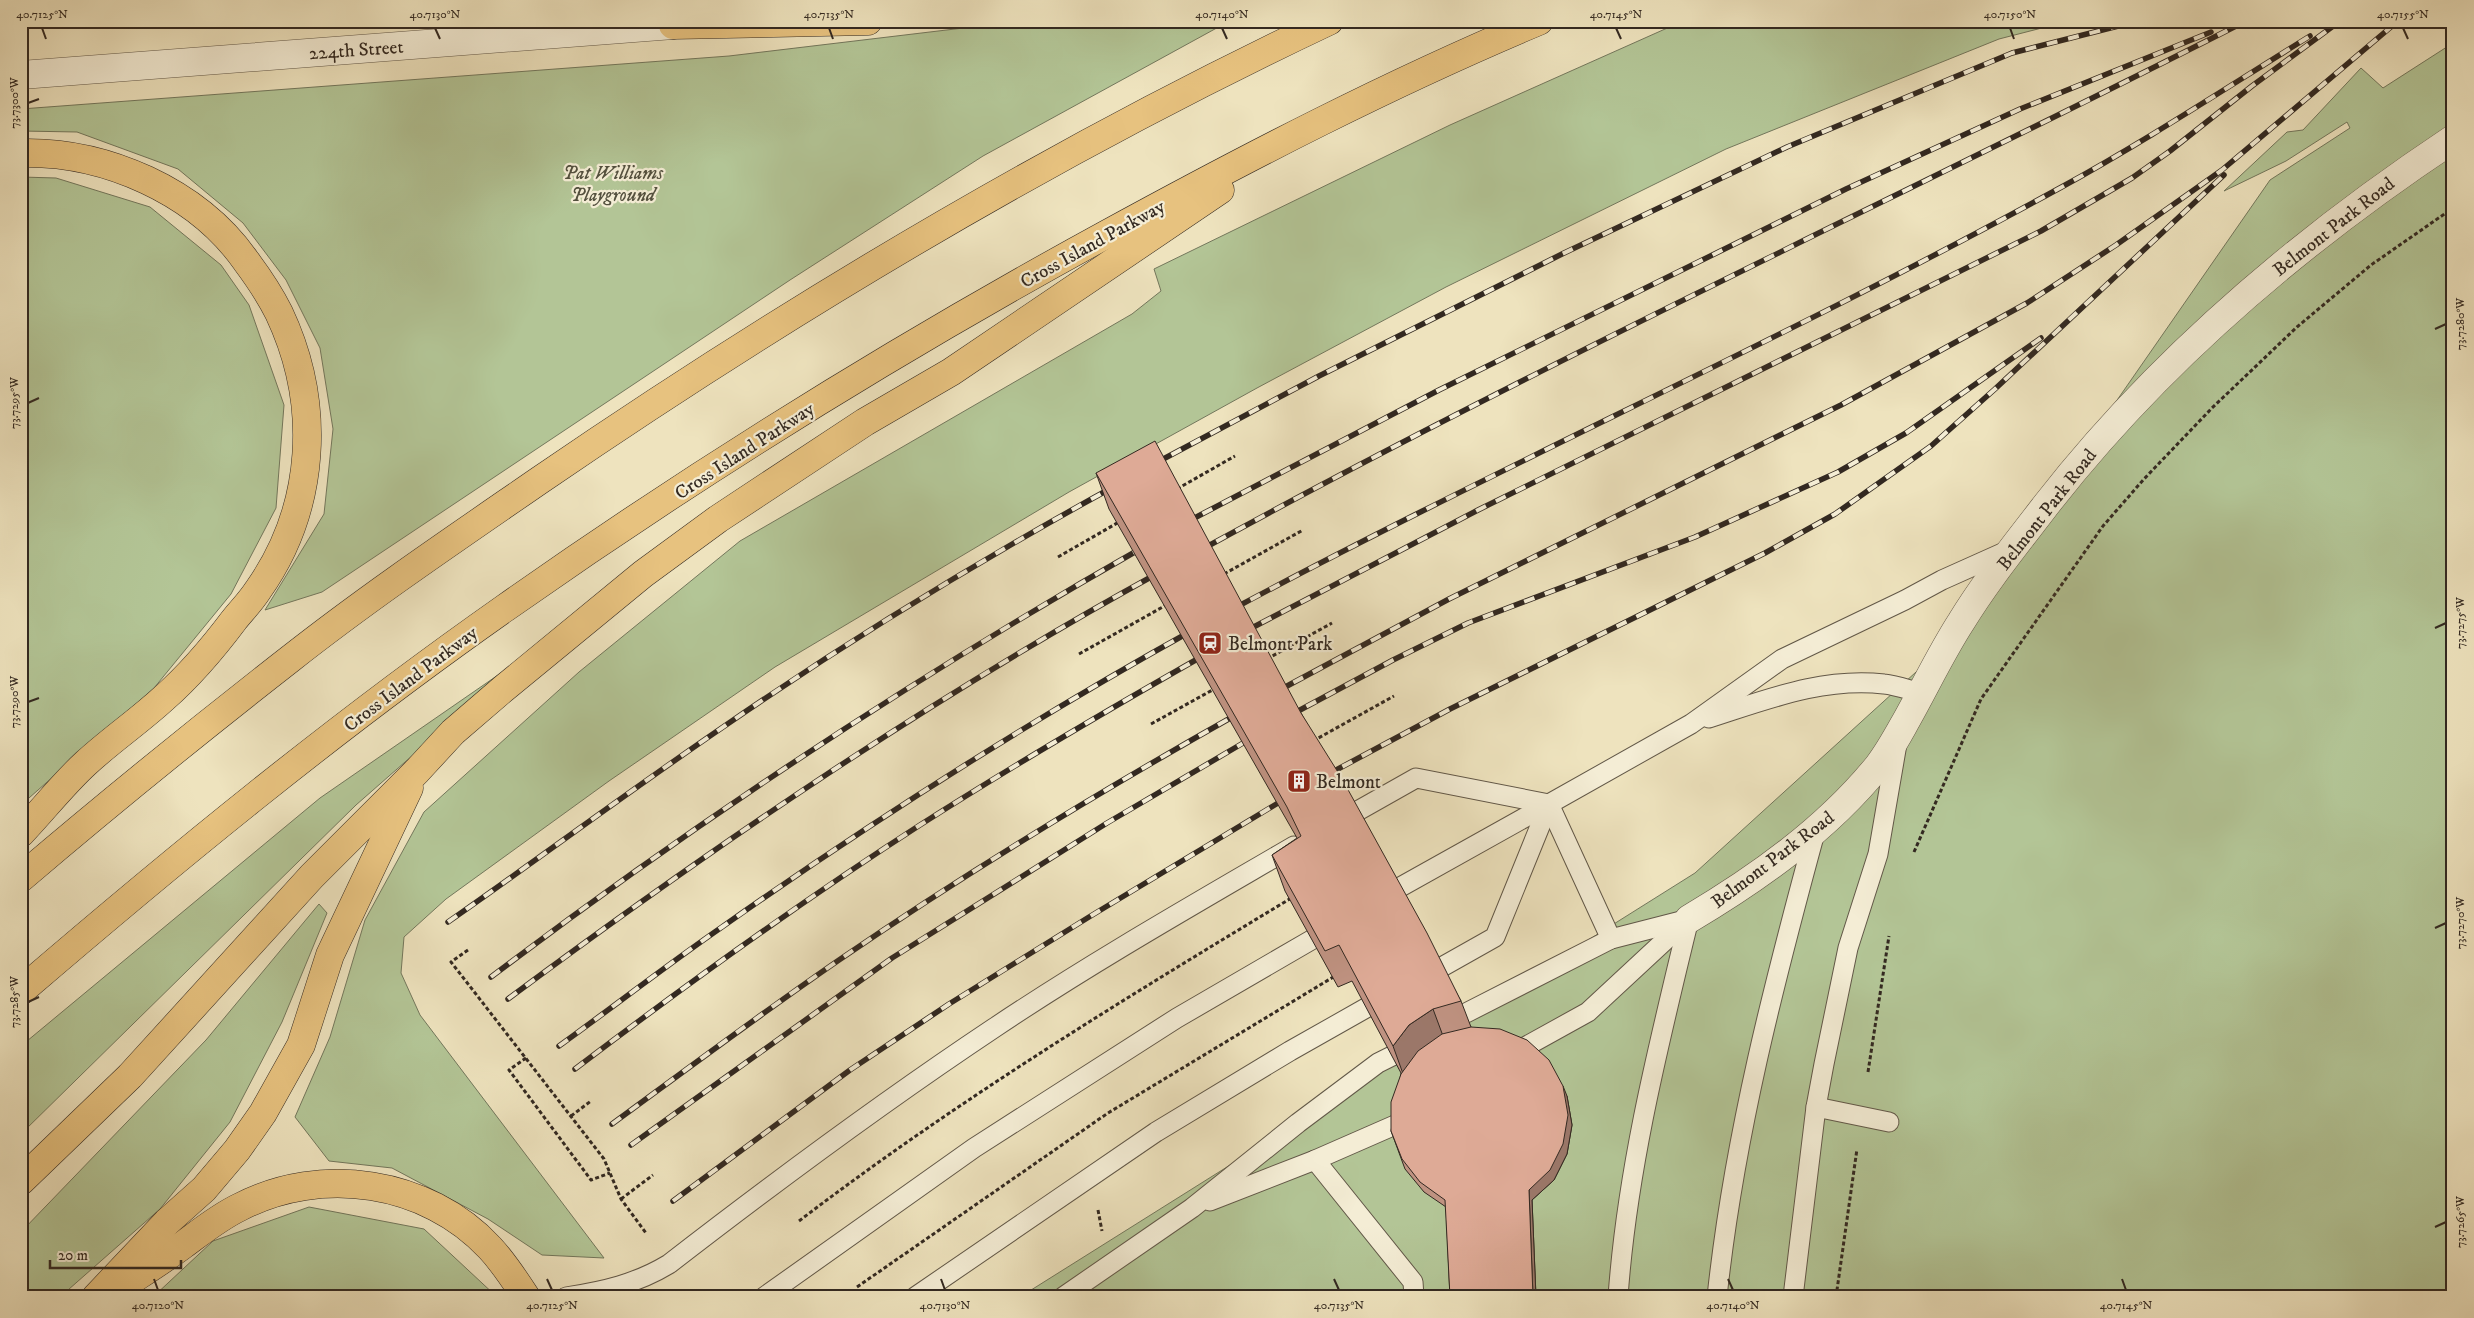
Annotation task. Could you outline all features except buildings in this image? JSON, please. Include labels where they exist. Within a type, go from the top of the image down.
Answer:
[{"type":"highway","points":[[679,22],[868,21]]},
{"type":"highway","points":[[21,878],[101,810],[293,656],[615,429],[800,311],[945,224],[1172,99],[1329,21]]},
{"type":"highway","name":"Cross Island Parkway","points":[[21,991],[231,816],[369,708],[506,607],[773,429],[952,322],[1189,189],[1325,119],[1473,49],[1539,21]]},
{"type":"highway","points":[[21,1181],[130,1076],[312,876],[453,732],[643,574],[718,519],[866,422],[951,372],[1325,119]]},
{"type":"highway","points":[[21,152],[64,155],[99,163],[133,175],[165,188],[195,209],[220,232],[242,256],[279,312],[302,380],[307,415],[308,453],[294,520],[278,557],[258,590],[213,648],[189,674],[163,699],[85,763],[21,833]]},
{"type":"highway","points":[[96,1297],[167,1222],[204,1189],[237,1150],[278,1088],[301,1045],[337,938],[417,770]]},
{"type":"highway","points":[[107,1297],[213,1222],[240,1206],[298,1186],[327,1182],[366,1185],[401,1193],[433,1204],[464,1226],[490,1248],[526,1297]]},
{"type":"street","name":"224th Street","points":[[21,75],[679,22]]},
{"type":"street","name":"Belmont Park Road","points":[[1689,919],[1730,895],[1816,830],[1833,815],[1880,764],[1960,623],[2047,504],[2106,434],[2232,308],[2344,216],[2402,172],[2453,139]]},
{"type":"lane","points":[[1395,890],[1691,724],[1782,659],[1905,600],[1942,580],[2014,548]]},
{"type":"lane","points":[[1691,724],[1793,691],[1822,684],[1884,684],[1921,693]]},
{"type":"lane","points":[[1793,1297],[1816,1107],[1848,948],[1878,854],[1899,733]]},
{"type":"lane","points":[[1354,813],[1416,778],[1549,804]]},
{"type":"lane","points":[[1549,804],[1611,939]]},
{"type":"lane","points":[[1440,968],[1495,937],[1549,804]]},
{"type":"lane","points":[[1717,1297],[1740,1134],[1756,1057],[1816,830]]},
{"type":"lane","points":[[566,1297],[630,1291],[647,1277],[669,1264],[844,1132],[994,1028],[1110,954],[1300,842]]},
{"type":"lane","points":[[1462,1015],[1611,939],[1689,919]]},
{"type":"lane","points":[[1523,1048],[1588,1012],[1689,919]]},
{"type":"lane","points":[[1618,1297],[1631,1189],[1643,1119],[1689,919]]},
{"type":"lane","points":[[764,1297],[982,1143],[1177,1018],[1313,939]]},
{"type":"lane","points":[[916,1297],[1156,1132],[1290,1051],[1366,1008]]},
{"type":"lane","points":[[1063,1297],[1192,1208],[1298,1123],[1378,1064],[1392,1056]]},
{"type":"lane","points":[[1816,1107],[1889,1122]]},
{"type":"lane","points":[[1192,1208],[1315,1160],[1395,1125]]},
{"type":"lane","points":[[1315,1160],[1413,1282],[1414,1297]]},
{"type":"path","points":[[1910,860],[1981,699],[2103,526],[2144,478],[2205,415],[2297,328],[2371,265],[2453,208]]},
{"type":"path","points":[[1171,492],[1235,456]]},
{"type":"path","points":[[1058,557],[1123,519]]},
{"type":"path","points":[[1220,576],[1303,530]]},
{"type":"path","points":[[1079,654],[1170,603]]},
{"type":"path","points":[[1259,664],[1332,623]]},
{"type":"path","points":[[1151,724],[1218,687]]},
{"type":"path","points":[[1305,746],[1394,696]]},
{"type":"path","points":[[799,1221],[879,1160],[1064,1036],[1298,894]]},
{"type":"path","points":[[1868,1072],[1890,926]]},
{"type":"path","points":[[468,950],[452,962],[604,1159],[621,1199],[646,1233]]},
{"type":"path","points":[[857,1287],[1092,1123],[1242,1030],[1340,973]]},
{"type":"path","points":[[526,1058],[509,1070],[591,1180],[610,1173]]},
{"type":"path","points":[[571,1116],[591,1101]]},
{"type":"path","points":[[1836,1297],[1858,1139]]},
{"type":"path","points":[[621,1199],[653,1175]]},
{"type":"path","points":[[1092,1176],[1108,1265]]},
{"type":"green space","name":"Pat Williams Playground","points":[[1022,21],[1224,21],[1224,24],[983,156],[790,280],[322,592],[265,610],[324,514],[333,429],[320,348],[286,280],[243,223],[178,169],[77,132],[21,131],[21,109],[729,56]]},
{"type":"green space","points":[[1683,21],[2069,21],[1999,39],[1726,149],[1446,287],[1257,388],[1069,492],[775,667],[609,781],[446,899],[404,937],[401,973],[420,1015],[604,1258],[542,1255],[488,1219],[392,1168],[329,1161],[295,1117],[330,1037],[365,920],[424,812],[579,672],[740,541],[1132,314],[1161,291],[1154,269],[1450,125]]},
{"type":"green space","points":[[2453,43],[2453,1297],[1020,1297],[1695,873],[1949,642],[2270,180],[2350,128],[2347,122],[2286,161],[2224,191],[2287,132],[2303,130],[2361,68],[2383,88]]},
{"type":"green space","points":[[21,177],[56,178],[150,207],[221,265],[249,305],[284,405],[276,508],[231,594],[154,688],[21,805]]},
{"type":"green space","points":[[527,655],[356,805],[21,1134],[21,1046],[320,798]]},
{"type":"green space","points":[[319,904],[327,913],[282,1022],[230,1122],[160,1209],[60,1297],[21,1297],[21,1232],[206,1040]]},
{"type":"green space","points":[[309,1207],[424,1229],[497,1297],[153,1297],[213,1241]]},
{"type":"railway","points":[[1152,465],[1319,376],[1562,254],[1787,147],[2012,53],[2138,21]]},
{"type":"railway","points":[[1197,552],[1457,414],[2246,21]]},
{"type":"railway","points":[[1242,633],[1478,510],[2041,231],[2132,178],[2340,21]]},
{"type":"railway","points":[[1274,693],[1449,599],[1841,405],[2027,303],[2116,245],[2222,170],[2398,21]]},
{"type":"railway","points":[[1183,524],[1439,390],[1846,189],[2020,109],[2211,32]]},
{"type":"railway","points":[[1231,610],[1437,504],[1956,244],[2122,153],[2310,36]]},
{"type":"railway","points":[[1323,777],[1450,709],[1765,553],[1835,514],[1931,446],[1995,389],[2224,175]]},
{"type":"railway","points":[[1287,717],[1393,660],[1468,623],[1695,537],[1838,472],[1906,433],[2041,338]]},
{"type":"railway","points":[[448,922],[773,693],[966,571],[1115,486]]},
{"type":"railway","points":[[491,977],[649,861],[730,805],[977,645],[1147,545]]},
{"type":"railway","points":[[508,999],[666,884],[827,774],[991,670],[1160,572]]},
{"type":"railway","points":[[559,1046],[701,941],[837,848],[1013,735],[1193,630]]},
{"type":"railway","points":[[575,1069],[745,944],[876,854],[1027,759],[1208,653]]},
{"type":"railway","points":[[612,1124],[810,980],[888,927],[1088,801],[1241,712]]},
{"type":"railway","points":[[631,1145],[892,958],[1107,823],[1255,736]]},
{"type":"railway","points":[[673,1201],[850,1070],[949,1004],[1288,797]]},
{"type":"place","name":"Belmont Park","points":[[1210,643]]},
{"type":"place","name":"Belmont","points":[[1299,781]]}]
